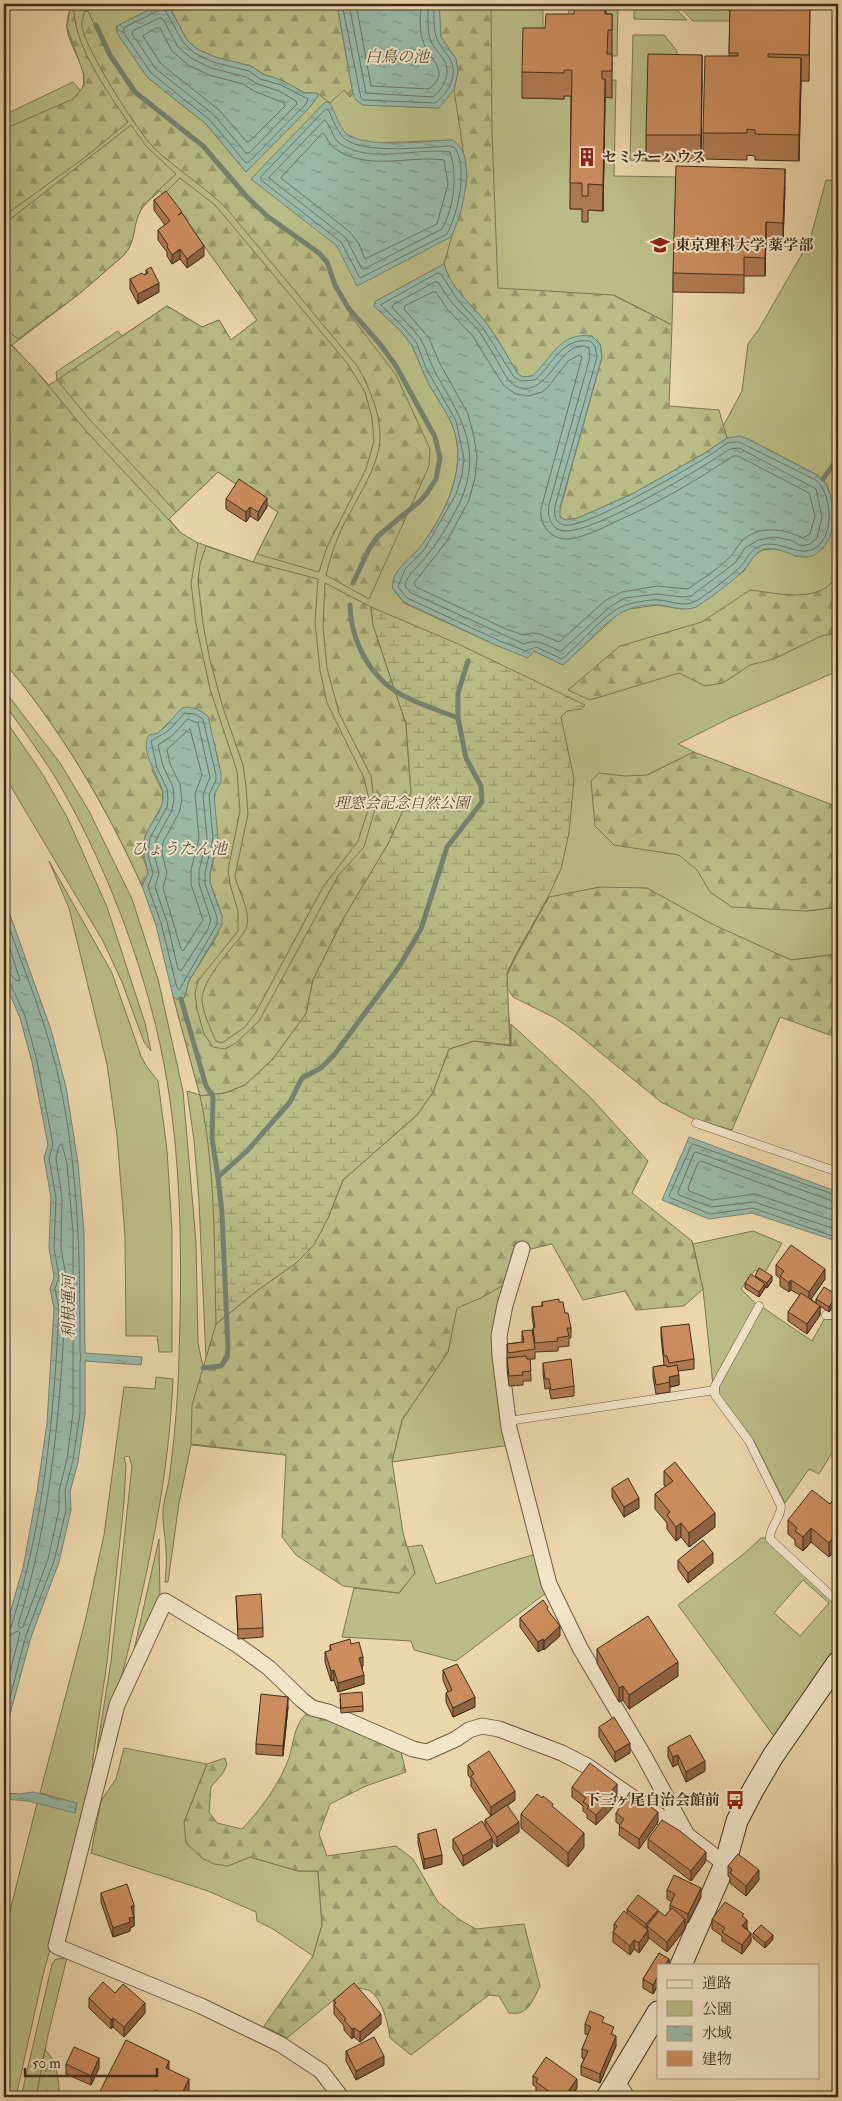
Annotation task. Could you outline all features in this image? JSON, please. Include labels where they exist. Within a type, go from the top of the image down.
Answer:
[{"type":"street","points":[[522,1249],[505,1305],[500,1336],[508,1421],[549,1584],[580,1648],[644,1756],[687,1835]]},
{"type":"street","points":[[341,2097],[322,2071],[280,2044],[201,2006],[56,1946],[118,1705],[165,1601],[236,1644],[269,1668],[312,1708],[328,1712],[412,1749],[427,1752],[482,1726],[499,1729],[562,1753],[587,1766],[687,1835],[725,1864]]},
{"type":"street","points":[[681,1964],[725,1864],[737,1821],[753,1790],[773,1756],[835,1673]]},
{"type":"street","points":[[617,2092],[657,2014]]},
{"type":"lane","points":[[696,1123],[838,1172]]},
{"type":"lane","points":[[758,1306],[714,1390],[715,1395],[749,1441],[781,1506],[780,1517],[770,1532],[770,1539],[838,1602]]},
{"type":"lane","points":[[826,1315],[834,1316],[838,1314]]},
{"type":"lane","points":[[508,1421],[714,1390]]},
{"type":"green space","name":"理窓会記念自然公園","points":[[71,4],[163,4],[117,26],[116,30],[147,77],[206,124],[246,172],[310,107],[318,96],[317,93],[166,4],[337,4],[353,94],[363,105],[438,108],[454,90],[439,4],[543,4],[543,29],[522,98],[564,99],[564,96],[572,96],[570,209],[603,211],[605,106],[602,97],[612,80],[616,80],[614,176],[676,177],[672,325],[614,295],[632,494],[444,264],[376,301],[374,306],[400,331],[413,348],[428,381],[451,422],[458,454],[452,487],[439,519],[421,546],[398,571],[393,583],[393,589],[404,603],[498,646],[528,657],[534,651],[563,665],[618,614],[629,609],[657,605],[682,609],[696,607],[744,571],[754,556],[762,550],[787,551],[797,557],[832,501],[827,484],[819,476],[748,439],[726,437],[719,434],[742,391],[748,344],[759,329],[810,240],[826,180],[838,181],[838,671],[732,717],[678,744],[694,752],[647,775],[806,911],[838,907],[838,954],[791,960],[777,954],[531,931],[511,963],[506,984],[511,1035],[509,1056],[517,1206],[500,1315],[510,1445],[392,1462],[402,1420],[448,1352],[456,1308],[450,1245],[286,1455],[191,1445],[179,1503],[168,1582],[165,1582],[166,1542],[163,1512],[173,1443],[179,1371],[180,1219],[176,1150],[167,1081],[151,1006],[112,892],[79,820],[61,787],[4,703],[4,690],[60,763],[89,811],[132,899],[158,979],[183,1091],[196,1242],[198,1343],[203,1367],[206,1359],[199,1201],[194,1140],[187,1091],[200,1095],[173,996],[176,999],[218,758],[142,886],[98,798],[81,769],[45,714],[4,662],[4,115],[73,82],[81,91],[84,76],[68,35],[67,27]],"holes":[[[345,133],[358,140],[377,143],[452,140],[343,253],[337,246]],[[160,191],[190,226],[257,320],[231,340],[219,320],[202,327],[167,306],[122,336],[118,331],[56,372],[57,380],[49,385],[12,345],[79,294],[123,256],[130,245],[137,217],[146,203]],[[218,472],[278,512],[253,562],[190,540],[169,519]]]},
{"type":"green space","points":[[168,4],[337,4],[353,94],[350,97],[344,90],[330,103],[317,93],[305,93],[283,81],[263,74],[251,66],[215,57],[197,49],[187,40]]},
{"type":"green space","points":[[439,4],[491,4],[492,134],[498,288],[613,295],[672,325],[669,406],[719,410],[727,438],[705,453],[632,494],[578,518],[566,520],[560,517],[559,513],[602,357],[600,344],[532,376],[523,377],[518,374],[491,330],[462,296],[447,273],[444,264],[466,186],[467,176],[454,90],[458,72],[456,59],[441,37]]},
{"type":"green space","points":[[569,4],[618,4],[617,56],[612,56],[612,40],[605,40],[606,5],[574,40],[568,40]]},
{"type":"green space","points":[[634,4],[671,4],[687,20],[634,19]]},
{"type":"green space","points":[[677,4],[741,7],[730,21],[693,21]]},
{"type":"green space","points":[[70,9],[74,12],[80,40],[94,70],[128,122],[88,155],[4,216],[4,129],[73,99],[84,86],[84,75],[67,27]]},
{"type":"green space","points":[[88,11],[109,56],[135,94],[203,148],[247,198],[266,216],[321,257],[351,316],[396,375],[430,449],[429,466],[369,599],[326,575],[339,534],[372,471],[379,447],[380,427],[373,400],[366,383],[358,367],[227,209],[163,156],[146,139],[113,90],[86,38],[82,24],[84,12]]},
{"type":"green space","points":[[633,35],[664,35],[677,51],[677,73],[649,80],[646,161],[630,160]]},
{"type":"green space","points":[[131,125],[146,146],[176,174],[143,207],[130,245],[123,256],[79,294],[18,339],[4,328],[4,224]]},
{"type":"green space","points":[[180,178],[215,205],[347,363],[365,392],[372,418],[374,441],[366,469],[327,547],[319,572],[257,554],[278,512],[218,472],[176,512],[91,421],[57,380],[167,306],[202,327],[219,320],[231,340],[257,320],[190,226],[163,195]]},
{"type":"green space","points":[[4,338],[32,366],[87,432],[181,533],[198,543],[191,583],[196,624],[210,689],[237,771],[240,811],[228,870],[238,911],[238,931],[198,981],[195,993],[204,1034],[213,1047],[225,1049],[236,1043],[259,1021],[338,876],[364,847],[375,809],[371,776],[339,713],[327,668],[323,627],[325,583],[371,607],[373,625],[406,724],[411,793],[388,844],[343,919],[313,980],[306,1014],[272,1060],[245,1085],[225,1093],[200,1096],[173,996],[176,999],[184,998],[189,981],[218,934],[222,916],[210,883],[210,873],[217,847],[214,801],[218,758],[202,712],[193,708],[172,719],[158,733],[152,770],[162,790],[163,798],[162,805],[145,836],[143,857],[148,873],[142,886],[98,798],[81,769],[45,714],[4,662]]},
{"type":"green space","points":[[206,546],[253,562],[318,579],[315,622],[320,670],[327,703],[364,778],[370,804],[358,841],[323,887],[256,1012],[245,1027],[222,1043],[216,1041],[210,1027],[203,1006],[202,995],[213,972],[243,934],[247,925],[247,912],[235,876],[248,814],[243,765],[223,708],[210,660],[203,624],[198,581],[200,564]]},
{"type":"green space","points":[[838,572],[838,633],[821,636],[774,659],[750,665],[723,683],[705,686],[679,673],[590,700],[568,690],[620,646],[702,622],[750,590],[799,595],[823,590],[832,583]]},
{"type":"green space","points":[[371,607],[456,643],[585,705],[581,709],[567,711],[561,717],[574,779],[569,833],[561,869],[507,973],[510,1045],[474,1041],[449,1049],[433,1092],[417,1115],[343,1180],[328,1218],[314,1245],[296,1263],[258,1290],[216,1324],[212,1181],[200,1096],[225,1093],[245,1085],[272,1060],[306,1014],[313,980],[343,919],[388,844],[411,793],[406,724],[373,625]]},
{"type":"green space","points":[[4,718],[43,775],[67,817],[107,907],[145,1023],[151,1051],[144,1042],[122,982],[103,941],[4,775]]},
{"type":"green space","points":[[694,752],[838,807],[838,907],[806,911],[732,907],[710,892],[697,870],[679,855],[614,845],[595,826],[591,781],[599,773],[625,776],[647,775]]},
{"type":"green space","points":[[49,861],[112,973],[141,1056],[158,1081],[167,1150],[172,1231],[172,1352],[159,1352],[157,1336],[126,1336],[125,1236],[117,1136],[107,1064],[69,908]]},
{"type":"green space","points":[[600,887],[647,888],[712,924],[791,960],[838,954],[838,1038],[780,1017],[732,1130],[694,1119],[661,1102],[574,1031],[555,1018],[513,997],[507,988],[507,975],[549,897]]},
{"type":"green space","points":[[511,1024],[590,1097],[648,1161],[632,1193],[692,1241],[703,1289],[684,1306],[636,1310],[625,1291],[583,1300],[552,1244],[518,1252],[507,1283],[481,1298],[457,1308],[448,1352],[402,1420],[392,1461],[403,1533],[415,1573],[399,1593],[343,1586],[296,1555],[282,1537],[286,1455],[191,1444],[192,1405],[216,1324],[258,1290],[296,1263],[328,1218],[343,1180],[417,1115],[433,1092],[449,1049],[474,1041],[511,1046]]},
{"type":"green space","points":[[753,1231],[782,1243],[764,1274],[755,1270],[741,1289],[756,1304],[713,1385],[703,1289],[693,1244]]},
{"type":"green space","points":[[762,1307],[812,1341],[825,1318],[838,1319],[838,1443],[819,1474],[809,1469],[785,1503],[754,1441],[717,1393],[717,1388]]},
{"type":"green space","points":[[156,1377],[173,1379],[167,1454],[148,1565],[100,1760],[97,1749],[111,1661],[132,1466],[129,1456],[124,1457],[126,1465],[124,1502],[107,1662],[93,1758],[92,1797],[43,1975],[16,2097],[4,2097],[4,1935],[37,1803],[75,1812],[76,1803],[40,1793],[85,1622],[104,1535],[124,1387],[155,1389]]},
{"type":"green space","points":[[761,1538],[765,1538],[838,1604],[838,1644],[776,1739],[678,1605],[745,1553]],"holes":[[[803,1580],[829,1603],[800,1636],[774,1613]]]},
{"type":"green space","points":[[159,1539],[160,1600],[132,1659]]},
{"type":"green space","points":[[422,1545],[436,1584],[539,1553],[550,1590],[456,1661],[414,1650],[411,1641],[342,1637],[354,1588],[399,1593],[415,1573],[407,1547]]},
{"type":"green space","points":[[315,1714],[400,1748],[406,1772],[366,1786],[330,1804],[319,1834],[327,1856],[396,1846],[413,1859],[438,1902],[460,1920],[476,1929],[524,1924],[540,1986],[532,2002],[525,2010],[509,2013],[499,1996],[489,1995],[411,2055],[390,2038],[382,2006],[375,1995],[364,1989],[346,1990],[287,2038],[264,2026],[313,1956],[322,1925],[318,1871],[298,1871],[250,1857],[228,1866],[214,1864],[202,1858],[186,1843],[184,1822],[207,1764],[225,1758],[227,1765],[211,1787],[209,1812],[217,1823],[242,1829],[263,1805],[280,1778],[289,1758],[296,1730],[301,1720],[305,1715]]},
{"type":"green space","points":[[124,1748],[207,1764],[184,1822],[228,1866],[250,1857],[298,1871],[318,1871],[322,1925],[313,1956],[273,1929],[257,1921],[256,1912],[208,1891],[91,1853],[101,1801],[116,1779]]},
{"type":"green space","points":[[67,1958],[48,2035],[36,2097],[21,2097],[52,1964],[56,1959]]},
{"type":"green space","points":[[45,2050],[55,2065],[60,2097],[36,2097]]},
{"type":"water","points":[[161,4],[168,5],[187,40],[197,49],[215,57],[251,66],[263,74],[283,81],[305,93],[317,93],[318,96],[310,107],[246,172],[206,124],[147,77],[117,33],[117,26]]},
{"type":"water","name":"白鳥の池","points":[[337,4],[439,4],[441,37],[456,59],[458,72],[454,90],[439,108],[363,105],[356,100],[353,94]]},
{"type":"water","points":[[325,102],[330,103],[344,131],[356,139],[382,143],[452,140],[460,147],[465,158],[466,186],[460,215],[451,237],[357,286],[337,246],[251,179]]},
{"type":"water","points":[[444,264],[452,282],[487,324],[518,374],[523,377],[532,376],[557,348],[571,338],[592,336],[600,344],[602,357],[560,507],[560,517],[566,520],[578,518],[632,494],[705,453],[727,438],[740,436],[819,476],[830,494],[834,516],[833,527],[824,547],[809,557],[796,556],[776,549],[762,550],[756,554],[744,570],[735,578],[696,607],[682,609],[652,605],[629,609],[613,618],[563,665],[534,651],[528,658],[404,602],[393,589],[395,577],[402,566],[421,546],[439,519],[452,487],[458,454],[451,422],[409,342],[374,306],[376,301]]},
{"type":"water","name":"ひょうたん池","points":[[182,708],[197,709],[208,716],[221,774],[221,782],[214,795],[218,838],[210,873],[210,883],[222,916],[222,925],[189,981],[184,998],[176,999],[173,996],[156,925],[142,886],[148,873],[143,850],[144,840],[160,810],[163,799],[161,787],[148,757],[147,742],[149,735],[158,733]]},
{"type":"water","name":"利根運河","points":[[4,898],[51,1030],[66,1087],[78,1163],[84,1232],[85,1353],[142,1357],[141,1365],[85,1361],[85,1414],[78,1462],[70,1492],[71,1510],[59,1562],[31,1637],[4,1736],[4,1633],[23,1568],[47,1423],[54,1308],[50,1289],[54,1277],[49,1248],[51,1198],[44,1157],[48,1145],[32,1062],[20,1018],[4,980]]},
{"type":"water","points":[[689,1137],[838,1192],[838,1245],[833,1240],[752,1213],[709,1219],[662,1200]]},
{"type":"water","points":[[33,1792],[77,1803],[75,1813],[28,1801],[4,1799],[4,1793],[20,1794]]},
{"type":"building","name":"セミナーハウス","points":[[575,4],[605,4],[605,14],[612,14],[612,30],[608,30],[607,54],[612,54],[612,71],[602,71],[602,79],[605,79],[603,185],[588,184],[588,196],[582,196],[582,183],[570,183],[572,70],[564,70],[564,73],[522,72],[523,28],[545,28],[546,14],[574,14]]},
{"type":"building","points":[[730,4],[810,4],[809,55],[768,54],[768,57],[801,58],[799,135],[755,134],[755,130],[747,129],[747,133],[703,133],[705,56],[738,56],[738,53],[729,53]]},
{"type":"building","points":[[648,54],[702,55],[701,135],[646,135]]},
{"type":"building","points":[[676,166],[785,169],[783,223],[766,222],[765,258],[744,257],[744,275],[673,273]]},
{"type":"building","points":[[166,191],[182,212],[178,215],[182,213],[204,246],[187,259],[180,249],[172,255],[158,230],[170,221],[154,200]]},
{"type":"building","points":[[151,267],[159,283],[138,294],[130,279],[142,273],[144,275],[148,273],[146,270]]},
{"type":"building","points":[[239,479],[267,498],[258,512],[250,507],[246,512],[226,499]]},
{"type":"building","points":[[791,1245],[825,1269],[809,1292],[791,1280],[789,1283],[780,1276],[784,1271],[776,1265]]},
{"type":"building","points":[[759,1268],[772,1276],[767,1283],[755,1276]]},
{"type":"building","points":[[751,1274],[765,1284],[759,1292],[745,1283]]},
{"type":"building","points":[[824,1287],[837,1295],[829,1307],[816,1299]]},
{"type":"building","points":[[801,1293],[820,1306],[807,1324],[788,1312]]},
{"type":"building","points":[[559,1299],[559,1302],[563,1302],[565,1313],[568,1313],[571,1328],[567,1328],[569,1336],[557,1338],[558,1341],[535,1343],[532,1307],[543,1306],[542,1302]]},
{"type":"building","points":[[689,1324],[694,1359],[669,1363],[667,1356],[664,1356],[661,1327]]},
{"type":"building","points":[[532,1330],[535,1349],[508,1353],[507,1344],[524,1342],[522,1331]]},
{"type":"building","points":[[526,1356],[527,1359],[530,1359],[531,1371],[522,1372],[523,1375],[509,1376],[507,1358]]},
{"type":"building","points":[[571,1359],[574,1386],[551,1390],[549,1379],[545,1379],[543,1363]]},
{"type":"building","points":[[666,1365],[667,1367],[677,1365],[679,1375],[669,1377],[670,1382],[656,1385],[653,1367]]},
{"type":"building","points":[[675,1462],[715,1513],[689,1533],[681,1523],[676,1527],[667,1515],[670,1512],[655,1494],[673,1481],[664,1471]]},
{"type":"building","points":[[628,1478],[639,1498],[624,1507],[612,1488]]},
{"type":"building","points":[[812,1490],[830,1504],[838,1494],[838,1531],[829,1543],[811,1528],[803,1537],[795,1531],[797,1528],[788,1520]]},
{"type":"building","points":[[838,1536],[838,1548],[833,1543]]},
{"type":"building","points":[[703,1540],[713,1553],[688,1573],[678,1560]]},
{"type":"building","points":[[261,1594],[263,1628],[238,1629],[236,1596]]},
{"type":"building","points":[[543,1600],[548,1607],[547,1609],[560,1626],[544,1641],[543,1639],[538,1642],[520,1618]]},
{"type":"building","points":[[648,1616],[678,1662],[629,1695],[623,1686],[619,1688],[597,1649]]},
{"type":"building","points":[[350,1639],[351,1644],[359,1642],[363,1657],[359,1658],[364,1675],[338,1683],[334,1670],[331,1671],[325,1652],[331,1650],[330,1645]]},
{"type":"building","points":[[457,1664],[475,1697],[453,1708],[446,1693],[452,1690],[443,1670]]},
{"type":"building","points":[[362,1692],[363,1706],[341,1708],[340,1694]]},
{"type":"building","points":[[261,1694],[288,1697],[283,1746],[256,1744]]},
{"type":"building","points":[[614,1717],[630,1743],[615,1752],[599,1727]]},
{"type":"building","points":[[690,1735],[705,1761],[686,1772],[678,1755],[673,1757],[668,1747]]},
{"type":"building","points":[[489,1751],[515,1791],[491,1807],[471,1776],[474,1774],[468,1765]]},
{"type":"building","points":[[590,1763],[617,1784],[611,1792],[615,1795],[596,1815],[583,1802],[586,1798],[572,1787]]},
{"type":"building","points":[[630,1792],[658,1812],[639,1839],[619,1826],[624,1819],[616,1813]]},
{"type":"building","points":[[537,1794],[553,1804],[552,1806],[584,1833],[568,1853],[521,1814]]},
{"type":"building","points":[[507,1805],[519,1822],[497,1837],[485,1820]]},
{"type":"building","points":[[662,1820],[680,1831],[706,1852],[691,1871],[648,1839]]},
{"type":"building","points":[[482,1821],[492,1838],[463,1856],[453,1839]]},
{"type":"building","points":[[436,1829],[442,1855],[424,1859],[418,1834]]},
{"type":"building","points":[[738,1854],[759,1870],[746,1886],[730,1873],[732,1869],[728,1866]]},
{"type":"building","points":[[674,1875],[701,1888],[688,1914],[670,1905],[675,1894],[667,1890]]},
{"type":"building","points":[[127,1884],[134,1905],[131,1907],[134,1917],[129,1918],[130,1922],[113,1928],[101,1893]]},
{"type":"building","points":[[638,1895],[658,1910],[646,1924],[627,1909]]},
{"type":"building","points":[[725,1902],[744,1914],[742,1916],[747,1920],[742,1926],[751,1933],[742,1945],[722,1932],[725,1928],[712,1919]]},
{"type":"building","points":[[672,1908],[685,1919],[667,1942],[647,1926],[659,1911],[665,1916]]},
{"type":"building","points":[[624,1911],[648,1930],[639,1943],[634,1940],[630,1946],[613,1932],[617,1926],[614,1924]]},
{"type":"building","points":[[761,1925],[773,1935],[765,1943],[753,1933]]},
{"type":"building","points":[[659,1953],[669,1959],[666,1964],[657,1964],[657,1978],[653,1985],[643,1979]]},
{"type":"building","points":[[103,1982],[115,1993],[123,1984],[145,2003],[124,2027],[113,2018],[111,2020],[89,1998]]},
{"type":"building","points":[[354,1983],[381,2014],[360,2032],[354,2028],[352,2029],[334,2005],[336,2003],[334,2000]]},
{"type":"building","points":[[590,2011],[604,2017],[602,2022],[614,2027],[611,2034],[616,2036],[600,2074],[581,2066],[588,2051],[582,2049],[591,2027],[585,2024]]},
{"type":"building","points":[[374,2037],[384,2056],[356,2071],[346,2051]]},
{"type":"building","points":[[126,2040],[169,2061],[166,2068],[189,2079],[180,2097],[170,2097],[155,2090],[152,2097],[97,2097]]},
{"type":"building","points":[[74,2047],[99,2058],[91,2076],[66,2064]]},
{"type":"building","points":[[546,2057],[577,2079],[564,2097],[557,2097],[536,2082],[538,2079],[533,2076]]},
{"type":"waterway","points":[[96,25],[110,55],[135,92],[203,146],[247,197],[267,216],[319,253],[327,262],[335,285],[349,309],[380,344],[396,366],[435,437],[440,458],[436,479],[420,501],[378,536],[369,549],[353,583]]},
{"type":"waterway","points":[[823,479],[838,458]]},
{"type":"waterway","points":[[203,1368],[221,1366],[227,1357],[228,1348],[222,1213],[218,1177],[247,1151],[290,1102],[302,1078],[321,1068],[334,1055],[399,967],[421,929],[447,847],[482,802],[481,786],[466,758],[458,718],[426,706],[395,691],[374,672],[359,647],[354,633],[350,605]]},
{"type":"waterway","points":[[458,718],[458,693],[468,661]]},
{"type":"waterway","points":[[181,999],[206,1086],[213,1097],[212,1138],[218,1177]]},
{"type":"place","name":"セミナーハウス","points":[[587,157]]},
{"type":"place","name":"東京理科大学 薬学部","points":[[660,245]]},
{"type":"place","name":"下三ヶ尾自治会館前","points":[[735,1800]]}]
